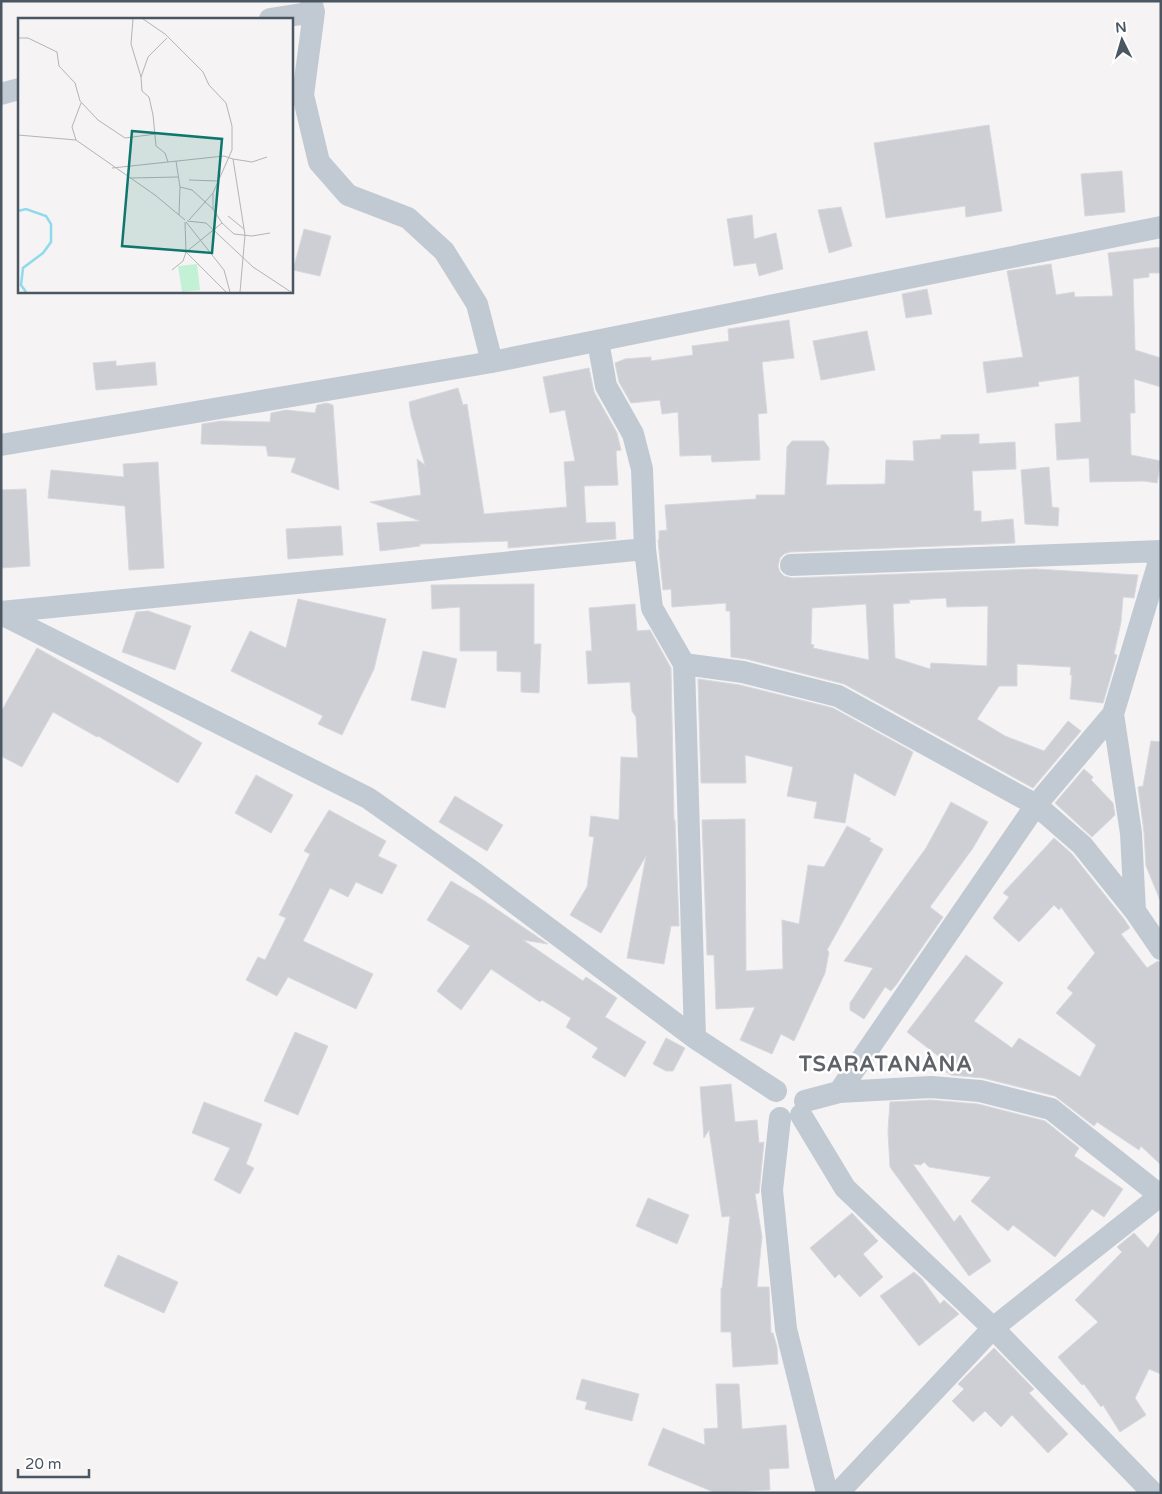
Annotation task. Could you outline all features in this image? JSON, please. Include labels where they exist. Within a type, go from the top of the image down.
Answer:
[{"type":"street","points":[[274,18],[313,7],[304,95],[318,162],[348,195],[408,218],[444,251],[477,304],[492,362]]},
{"type":"street","points":[[1,94],[18,89]]},
{"type":"street","points":[[1,445],[492,362],[1161,227]]},
{"type":"street","points":[[598,341],[606,386],[633,434],[642,469],[645,549],[652,608],[684,664],[695,1038]]},
{"type":"street","points":[[1,613],[645,549]]},
{"type":"street","points":[[790,565],[1161,551]]},
{"type":"street","points":[[838,1092],[1036,805],[1113,714],[1161,555]]},
{"type":"street","points":[[1,613],[368,798],[476,874],[695,1038],[776,1091]]},
{"type":"street","points":[[684,664],[744,672],[838,696],[1036,805],[1082,845],[1135,911],[1161,949]]},
{"type":"street","points":[[1113,714],[1131,833],[1135,911]]},
{"type":"street","points":[[828,1493],[786,1329],[772,1190],[795,1111],[803,1094],[797,1088],[790,1086],[782,1087],[776,1091],[771,1105],[774,1112],[795,1111],[838,1092],[931,1087],[980,1091],[1051,1109],[1160,1196],[993,1328],[838,1493]]},
{"type":"street","points":[[795,1111],[845,1188],[993,1328],[1153,1493]]},
{"type":"building","points":[[989,125],[1002,211],[966,217],[965,206],[886,218],[874,143]]},
{"type":"building","points":[[1122,171],[1125,212],[1085,216],[1081,174]]},
{"type":"building","points":[[841,207],[852,246],[829,253],[818,210]]},
{"type":"building","points":[[752,215],[754,239],[776,233],[783,269],[759,276],[756,263],[734,266],[727,219]]},
{"type":"building","points":[[304,229],[331,236],[320,276],[293,270]]},
{"type":"building","points":[[1161,247],[1161,273],[1149,273],[1149,277],[1133,279],[1135,350],[1161,358],[1161,387],[1134,379],[1135,413],[1130,413],[1131,455],[1161,461],[1157,483],[1144,481],[1090,482],[1089,458],[1057,460],[1055,424],[1081,422],[1079,376],[1038,382],[1039,386],[987,393],[983,362],[1023,357],[1007,271],[1051,264],[1056,295],[1074,292],[1075,297],[1113,296],[1108,253]]},
{"type":"building","points":[[927,289],[932,314],[906,318],[902,294]]},
{"type":"building","points":[[789,320],[794,358],[762,362],[767,413],[758,414],[760,460],[712,462],[711,455],[680,456],[678,412],[662,414],[660,400],[631,403],[619,382],[615,363],[625,359],[651,357],[651,361],[693,355],[692,346],[729,341],[728,329]]},
{"type":"building","points":[[867,331],[875,370],[821,380],[813,341]]},
{"type":"building","points":[[116,361],[116,366],[155,362],[157,385],[96,390],[93,363]]},
{"type":"building","points":[[589,368],[594,392],[617,433],[621,450],[616,451],[618,485],[584,486],[586,523],[615,522],[616,539],[508,548],[508,541],[420,544],[420,546],[380,551],[377,523],[420,521],[370,502],[421,495],[417,459],[425,465],[411,416],[409,402],[458,388],[463,405],[467,404],[484,514],[567,507],[564,462],[575,461],[565,410],[550,413],[543,377]]},
{"type":"building","points":[[327,403],[333,405],[339,490],[291,472],[296,458],[268,456],[266,446],[201,444],[202,424],[221,421],[270,422],[271,413],[286,410],[315,413],[317,405]]},
{"type":"building","points":[[979,434],[979,444],[1015,442],[1016,469],[972,471],[974,511],[981,511],[981,522],[1013,519],[1015,543],[790,552],[780,558],[778,566],[784,576],[792,578],[1035,569],[1138,575],[1134,598],[1123,597],[1121,622],[1114,654],[1117,655],[1103,703],[1070,699],[1071,667],[1017,664],[1017,686],[999,686],[977,719],[1005,736],[1044,751],[1068,721],[1081,731],[1033,788],[844,684],[746,659],[731,657],[730,611],[726,611],[726,603],[672,607],[671,589],[663,590],[658,540],[659,531],[667,530],[665,505],[756,499],[756,495],[785,495],[787,447],[792,441],[824,441],[829,448],[826,485],[885,484],[886,460],[914,461],[913,441],[941,439],[941,435]],"holes":[[[946,598],[947,607],[988,606],[987,666],[931,663],[930,669],[895,658],[893,604],[910,603],[909,600]],[[866,604],[869,660],[813,648],[814,645],[811,644],[812,608]]]},
{"type":"building","points":[[158,462],[164,568],[129,570],[125,506],[48,498],[51,470],[124,477],[123,464]]},
{"type":"building","points":[[1049,467],[1052,507],[1059,508],[1058,526],[1025,524],[1021,470]]},
{"type":"building","points":[[26,489],[30,566],[1,568],[1,490]]},
{"type":"building","points":[[341,526],[343,555],[288,559],[286,529]]},
{"type":"building","points":[[534,584],[534,644],[541,644],[539,693],[521,692],[521,672],[497,671],[497,651],[460,651],[460,607],[432,609],[431,585]]},
{"type":"building","points":[[298,599],[386,619],[374,669],[342,735],[318,724],[323,716],[231,671],[250,631],[286,648]]},
{"type":"building","points":[[635,604],[637,631],[650,630],[671,668],[674,820],[679,926],[671,926],[664,964],[627,958],[646,856],[601,933],[570,915],[587,887],[594,837],[589,836],[591,816],[619,820],[621,757],[638,758],[636,717],[632,711],[630,682],[588,684],[586,651],[592,651],[589,608]]},
{"type":"building","points":[[148,611],[191,626],[175,670],[122,652],[136,612]]},
{"type":"building","points":[[37,648],[202,743],[178,783],[53,712],[22,767],[1,756],[1,712]]},
{"type":"building","points":[[423,651],[457,659],[445,708],[411,700]]},
{"type":"building","points":[[698,679],[740,685],[833,708],[913,752],[895,796],[854,773],[845,823],[814,818],[817,802],[787,796],[793,767],[745,755],[746,783],[701,783]]},
{"type":"building","points":[[1151,741],[1161,742],[1160,900],[1146,866],[1138,787],[1143,786]]},
{"type":"building","points":[[1084,769],[1093,777],[1091,780],[1113,803],[1115,815],[1092,837],[1055,803]]},
{"type":"building","points":[[256,775],[293,795],[271,833],[235,813]]},
{"type":"building","points":[[455,796],[503,825],[487,851],[439,822]]},
{"type":"building","points":[[951,802],[988,822],[973,848],[930,907],[943,917],[896,985],[891,991],[885,987],[864,1019],[850,1010],[850,1003],[873,968],[844,961],[926,848]]},
{"type":"building","points":[[329,810],[386,841],[378,856],[397,865],[382,894],[356,882],[348,897],[330,888],[303,941],[373,974],[356,1009],[288,977],[277,996],[246,980],[258,957],[265,960],[286,918],[279,915],[310,854],[304,851]]},
{"type":"building","points":[[745,819],[746,971],[783,969],[782,920],[799,924],[808,865],[824,867],[847,826],[871,839],[869,841],[883,849],[827,950],[829,952],[825,973],[794,1041],[781,1034],[772,1054],[740,1040],[755,1007],[716,1009],[714,955],[707,955],[702,820]]},
{"type":"building","points":[[1054,838],[1072,854],[1124,919],[1130,928],[1121,934],[1147,968],[1158,961],[1161,962],[1161,1165],[1141,1146],[1139,1150],[1097,1122],[1094,1126],[1055,1096],[983,1078],[951,1075],[946,1072],[950,1065],[907,1032],[966,955],[1003,983],[974,1021],[1012,1048],[1019,1038],[1080,1077],[1096,1045],[1056,1013],[1073,993],[1067,988],[1095,953],[1061,907],[1059,910],[1054,905],[1019,942],[993,918],[1009,897],[1003,893]]},
{"type":"building","points":[[451,881],[548,944],[523,940],[583,981],[586,977],[617,998],[605,1017],[646,1042],[625,1077],[592,1057],[598,1048],[566,1027],[571,1018],[542,1000],[540,1002],[491,969],[461,1010],[437,991],[470,946],[427,920]]},
{"type":"building","points":[[295,1032],[328,1046],[298,1115],[264,1101]]},
{"type":"building","points":[[666,1038],[685,1048],[673,1071],[666,1071],[653,1064]]},
{"type":"building","points":[[731,1084],[735,1122],[757,1120],[759,1143],[764,1142],[759,1193],[755,1194],[762,1237],[757,1287],[769,1287],[771,1333],[773,1333],[777,1347],[778,1364],[733,1367],[731,1332],[721,1332],[721,1288],[730,1216],[722,1217],[709,1130],[704,1138],[700,1087]]},
{"type":"building","points":[[931,1100],[978,1104],[1045,1121],[1079,1148],[1074,1156],[1123,1189],[1104,1217],[1092,1209],[1055,1257],[1013,1225],[1008,1231],[971,1201],[991,1177],[929,1167],[924,1162],[921,1165],[913,1164],[954,1222],[960,1215],[991,1261],[969,1276],[890,1167],[888,1131],[890,1102]]},
{"type":"building","points":[[204,1102],[262,1124],[246,1164],[254,1168],[240,1194],[214,1180],[230,1148],[192,1133]]},
{"type":"building","points":[[648,1198],[689,1215],[677,1244],[636,1226]]},
{"type":"building","points":[[852,1213],[878,1241],[863,1254],[883,1277],[860,1297],[839,1274],[835,1278],[810,1248]]},
{"type":"building","points":[[1161,1230],[1161,1374],[1149,1369],[1135,1398],[1146,1415],[1120,1432],[1103,1405],[1101,1407],[1084,1384],[1082,1385],[1058,1357],[1098,1322],[1075,1300],[1122,1252],[1117,1247],[1134,1233],[1148,1248]]},
{"type":"building","points":[[118,1255],[178,1282],[164,1313],[104,1286]]},
{"type":"building","points":[[914,1272],[922,1279],[940,1304],[944,1300],[959,1314],[919,1346],[880,1296]]},
{"type":"building","points":[[994,1348],[1034,1389],[1029,1393],[1068,1434],[1048,1453],[1012,1415],[1001,1427],[985,1411],[973,1422],[952,1401],[964,1389],[958,1384]]},
{"type":"building","points":[[582,1379],[639,1394],[632,1421],[585,1409],[587,1402],[576,1399]]},
{"type":"building","points":[[716,1384],[739,1384],[742,1429],[786,1425],[789,1468],[769,1469],[770,1490],[716,1493],[648,1465],[663,1428],[705,1445],[704,1429],[718,1428]]},
{"type":"district","name":"TSARATANÀNA","points":[[886,1064]]}]
